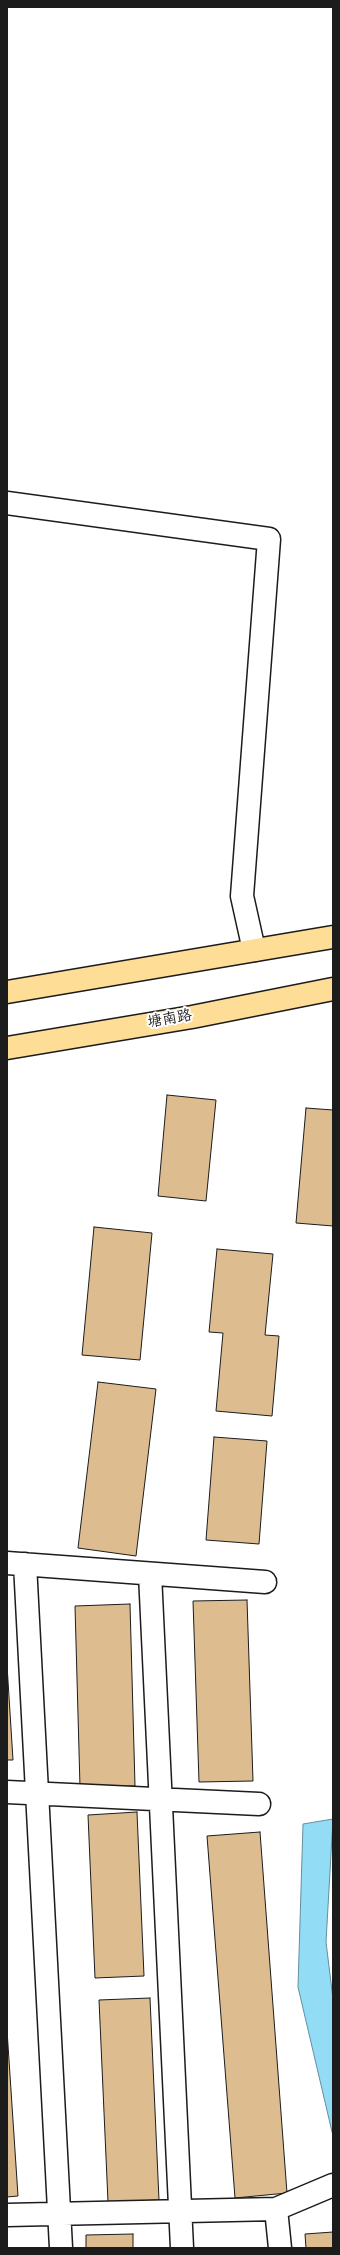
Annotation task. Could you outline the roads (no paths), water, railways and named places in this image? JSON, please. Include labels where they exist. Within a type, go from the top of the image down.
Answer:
[{"type":"main road","points":[[7,992],[333,936]]},
{"type":"main road","name":"塘南路","points":[[7,1048],[192,1017],[333,989]]},
{"type":"street","points":[[7,504],[268,539],[242,896],[254,950]]},
{"type":"street","points":[[61,2248],[37,1793],[16,1564],[265,1582]]},
{"type":"street","points":[[150,1574],[182,2248]]},
{"type":"street","points":[[7,1792],[259,1804]]},
{"type":"street","points":[[7,2215],[276,2209],[333,2186]]},
{"type":"street","points":[[276,2209],[280,2248]]},
{"type":"water","points":[[333,1819],[326,1942],[333,1999],[333,2136],[298,1987],[303,1824]]}]
